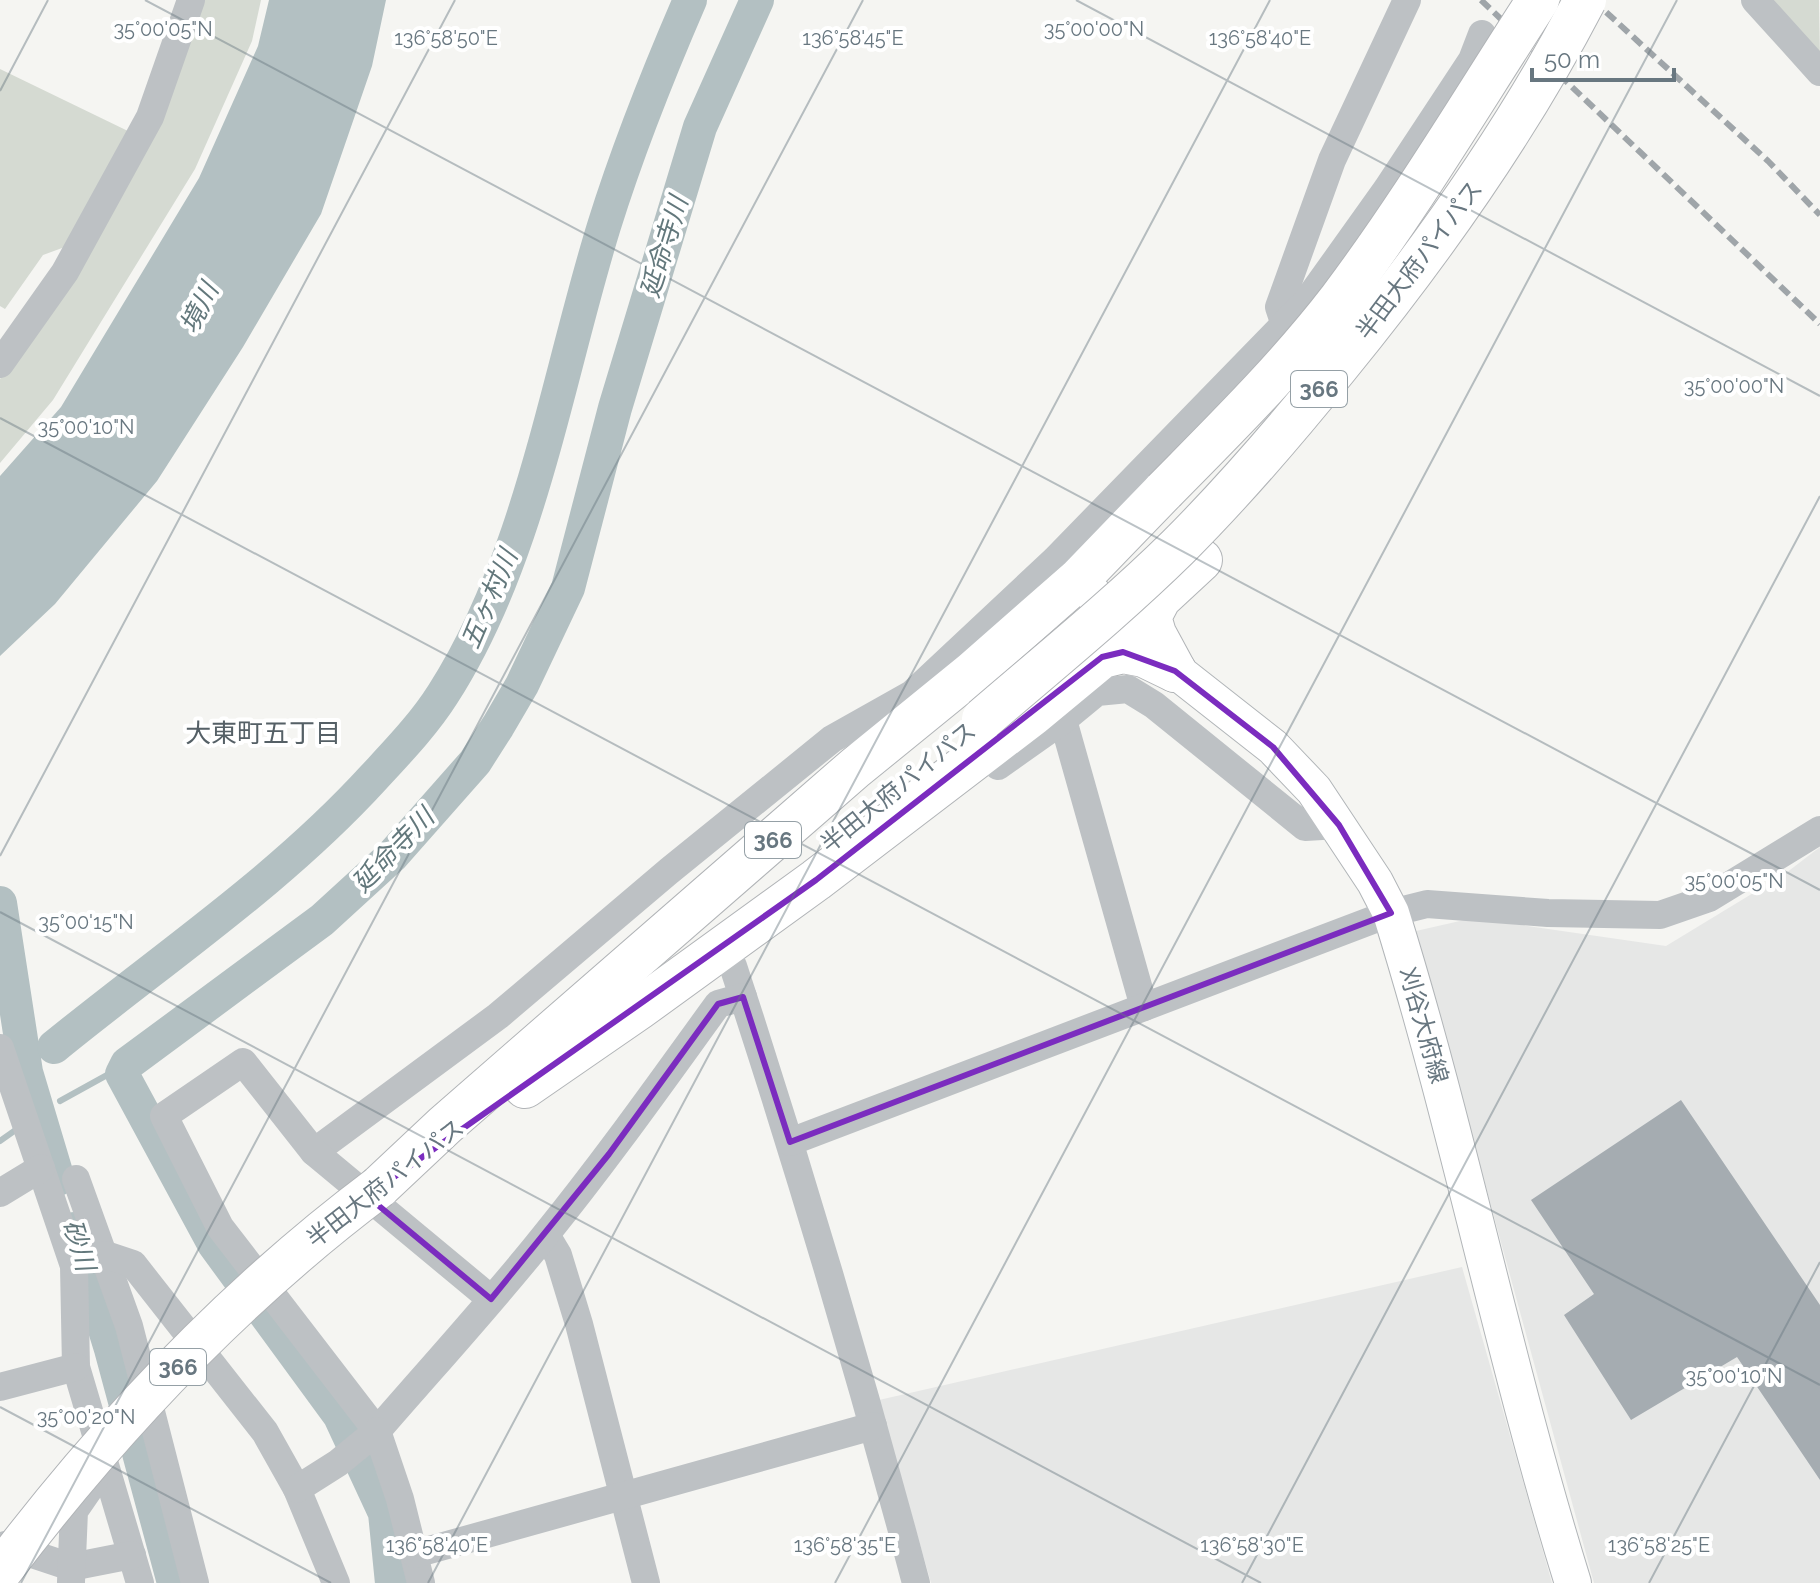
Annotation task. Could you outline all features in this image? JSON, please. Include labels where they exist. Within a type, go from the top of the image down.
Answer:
[{"type":"highway","name":"366","points":[[379,1187],[445,1125],[855,768],[973,672],[1079,579],[1265,389],[1339,300],[1401,212],[1538,0]]},
{"type":"highway","name":"半田大府パイパス","points":[[0,1572],[52,1503],[132,1413],[302,1247],[678,957],[845,833],[983,719],[1178,547],[1284,433],[1394,297],[1486,170],[1560,48],[1585,0]]},
{"type":"highway","name":"366","points":[[1175,671],[1155,634],[1150,617],[1160,598],[1201,560],[1294,460],[1408,319],[1485,213],[1553,106],[1608,0]]},
{"type":"highway","name":"366","points":[[379,1187],[638,1009],[816,880],[1032,715],[1102,657],[1123,652],[1144,656],[1175,671]]},
{"type":"main road","name":"刈谷大府線","points":[[1079,579],[1147,648],[1273,747],[1314,790],[1339,825],[1391,913],[1442,1086],[1528,1427],[1573,1583]]},
{"type":"street","points":[[0,364],[65,272],[150,117],[191,0]]},
{"type":"street","points":[[1285,325],[1279,307],[1332,160],[1407,0]]},
{"type":"street","points":[[1755,0],[1820,72]]},
{"type":"street","points":[[314,1152],[498,1016],[669,871],[832,739],[912,694],[1055,560],[1307,301],[1387,189],[1472,60],[1482,34]]},
{"type":"street","points":[[916,1583],[790,1142],[731,962],[801,904],[1063,720],[1097,692],[1128,689],[1154,705],[1305,827],[1339,825]]},
{"type":"street","points":[[1063,720],[1144,1007]]},
{"type":"street","points":[[790,1142],[1391,913],[1427,904],[1548,913],[1660,915],[1709,898],[1820,830]]},
{"type":"street","points":[[669,871],[690,895]]},
{"type":"street","points":[[297,1489],[338,1463],[376,1432],[546,1235],[718,1004],[743,997]]},
{"type":"street","points":[[0,1048],[75,1266],[76,1367],[140,1583]]},
{"type":"street","points":[[421,1583],[400,1499],[376,1432],[220,1227],[164,1116],[243,1062],[314,1152],[491,1299]]},
{"type":"street","points":[[0,1193],[41,1168]]},
{"type":"street","points":[[76,1179],[129,1326],[195,1583]]},
{"type":"street","points":[[546,1235],[558,1255],[579,1324],[646,1583]]},
{"type":"street","points":[[75,1266],[105,1256],[133,1264],[265,1432],[297,1489],[336,1583]]},
{"type":"street","points":[[0,1387],[76,1367]]},
{"type":"street","points":[[415,1554],[873,1426]]},
{"type":"street","points":[[71,1575],[74,1511],[106,1466]]},
{"type":"street","points":[[0,1543],[71,1575],[132,1555]]},
{"type":"highlighted area","points":[[1123,652],[1175,671],[1273,747],[1339,825],[1391,913],[790,1142],[743,997],[718,1004],[609,1154],[491,1299],[367,1196],[816,880],[1102,657]]},
{"type":"shaded area","points":[[202,0],[261,0],[252,41],[195,169],[53,400],[0,463],[0,379],[71,277]]},
{"type":"shaded area","points":[[1768,0],[1819,0],[1820,59]]},
{"type":"shaded area","points":[[0,69],[130,132],[73,244],[43,255],[5,309],[0,306]]},
{"type":"shaded area","points":[[1820,847],[1820,1583],[1594,1583],[1416,931],[1473,918],[1666,946],[1786,873]]},
{"type":"shaded area","points":[[1462,1267],[1552,1583],[931,1583],[879,1400]]},
{"type":"water","name":"境川","points":[[269,0],[386,0],[372,66],[321,214],[243,347],[157,481],[55,604],[0,656],[0,476],[61,407],[199,178],[258,46]]},
{"type":"building","points":[[1681,1100],[1820,1305],[1820,1480],[1737,1357],[1631,1420],[1564,1315],[1594,1294],[1531,1200]]},
{"type":"waterway","name":"五ヶ村川","points":[[54,1047],[299,851],[393,757],[443,694],[473,641],[520,527],[613,197],[690,0]]},
{"type":"waterway","name":"延命寺川","points":[[392,1583],[385,1513],[340,1416],[214,1244],[122,1074],[127,1064],[322,920],[392,856],[475,762],[498,726],[522,685],[568,588],[615,408],[700,127],[757,0]]},
{"type":"waterway","name":"砂川","points":[[0,903],[26,1072],[58,1179]]},
{"type":"waterway","points":[[60,1101],[127,1064]]},
{"type":"waterway","points":[[0,1141],[17,1129]]},
{"type":"waterway","name":"砂川","points":[[74,1229],[111,1349],[174,1583]]},
{"type":"railway","points":[[1481,0],[1820,324]]},
{"type":"railway","points":[[1593,0],[1768,161],[1820,215]]},
{"type":"district","name":"大東町五丁目","points":[[263,733]]}]
